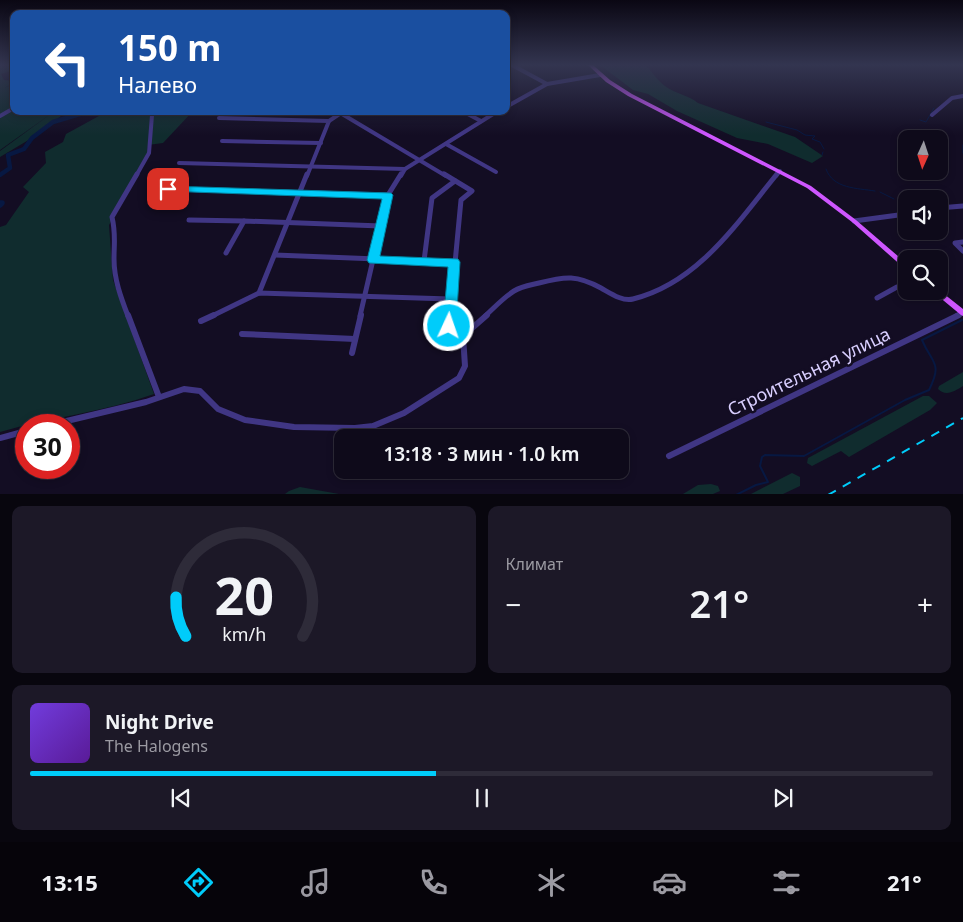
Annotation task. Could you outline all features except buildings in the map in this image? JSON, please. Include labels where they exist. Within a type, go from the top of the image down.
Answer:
[{"type":"main road","points":[[620,88],[815,191],[854,221],[898,259]]},
{"type":"main road","points":[[946,300],[962,313]]},
{"type":"street","points":[[510,105],[541,88]]},
{"type":"street","points":[[932,115],[952,98],[963,96]]},
{"type":"street","points":[[152,115],[149,153],[112,217],[116,233],[114,260],[119,293],[159,397]]},
{"type":"street","points":[[259,293],[329,121],[337,115]]},
{"type":"street","points":[[346,115],[472,191],[461,200],[450,299],[449,326]]},
{"type":"street","points":[[470,115],[481,121]]},
{"type":"street","points":[[352,353],[388,195],[405,170],[491,115]]},
{"type":"street","points":[[219,118],[329,121]]},
{"type":"street","points":[[222,141],[320,143]]},
{"type":"street","points":[[446,144],[496,172]]},
{"type":"street","points":[[179,163],[405,170]]},
{"type":"street","points":[[80,418],[132,406],[180,390],[198,390],[218,409],[226,414],[245,420],[275,425],[364,427],[383,423],[404,413],[458,378],[465,366],[463,336],[517,288],[562,277],[575,277],[588,281],[618,297],[626,299],[638,298],[689,273],[718,246],[780,171]]},
{"type":"street","points":[[424,261],[432,198],[455,181]]},
{"type":"street","points":[[168,189],[388,195]]},
{"type":"street","points":[[948,207],[963,206]]},
{"type":"street","points":[[854,221],[898,215]]},
{"type":"street","points":[[189,220],[381,226]]},
{"type":"street","points":[[226,253],[244,221]]},
{"type":"street","points":[[963,242],[955,243],[963,250]]},
{"type":"street","points":[[275,255],[454,262]]},
{"type":"street","points":[[877,298],[898,287]]},
{"type":"street","points":[[201,321],[259,293],[450,299]]},
{"type":"street","name":"Строительная улица","points":[[669,456],[962,313]]},
{"type":"street","points":[[242,334],[355,339]]},
{"type":"street","points":[[0,438],[15,434]]},
{"type":"green space","points":[[0,88],[10,88],[10,115],[49,115],[0,150]]},
{"type":"green space","points":[[630,88],[668,88],[698,103],[795,137],[823,156],[812,163],[768,144],[737,138],[677,111],[648,94]]},
{"type":"green space","points":[[49,115],[61,116],[37,135],[0,157],[0,151]]},
{"type":"green space","points":[[101,115],[189,115],[163,143],[148,145],[147,154],[136,178],[109,225],[113,280],[154,394],[75,414],[15,414],[15,428],[0,432],[0,227],[6,225],[29,192],[23,187],[46,163],[45,152],[63,142],[66,134]]},
{"type":"green space","points":[[963,372],[963,386],[947,393],[938,389],[939,386]]},
{"type":"green space","points":[[923,396],[929,396],[937,403],[930,410],[849,457],[841,451],[812,466],[807,463],[808,458]]},
{"type":"green space","points":[[792,473],[800,477],[800,486],[783,494],[751,494]]},
{"type":"green space","points":[[711,484],[718,486],[720,491],[713,494],[683,494],[698,485]]},
{"type":"green space","points":[[300,487],[339,494],[285,494]]},
{"type":"waterway","points":[[920,120],[926,122],[934,108]]},
{"type":"waterway","points":[[0,175],[10,168],[8,155],[24,149],[32,138],[53,122],[77,115]]},
{"type":"waterway","points":[[766,122],[797,130],[805,135],[815,136],[812,139],[820,142],[824,149]]},
{"type":"waterway","points":[[963,145],[963,153]]},
{"type":"waterway","points":[[826,169],[829,176],[840,184],[875,191]]},
{"type":"waterway","points":[[880,192],[894,199]]},
{"type":"waterway","points":[[0,203],[2,203],[0,205]]},
{"type":"waterway","points":[[738,494],[756,485],[768,482],[760,466],[762,457],[765,455],[804,456],[905,400],[929,390],[936,368],[922,340],[962,320]]},
{"type":"railway","points":[[830,494],[963,418]]},
{"type":"route","points":[[168,189],[388,195],[373,260],[454,262],[449,326]]}]
